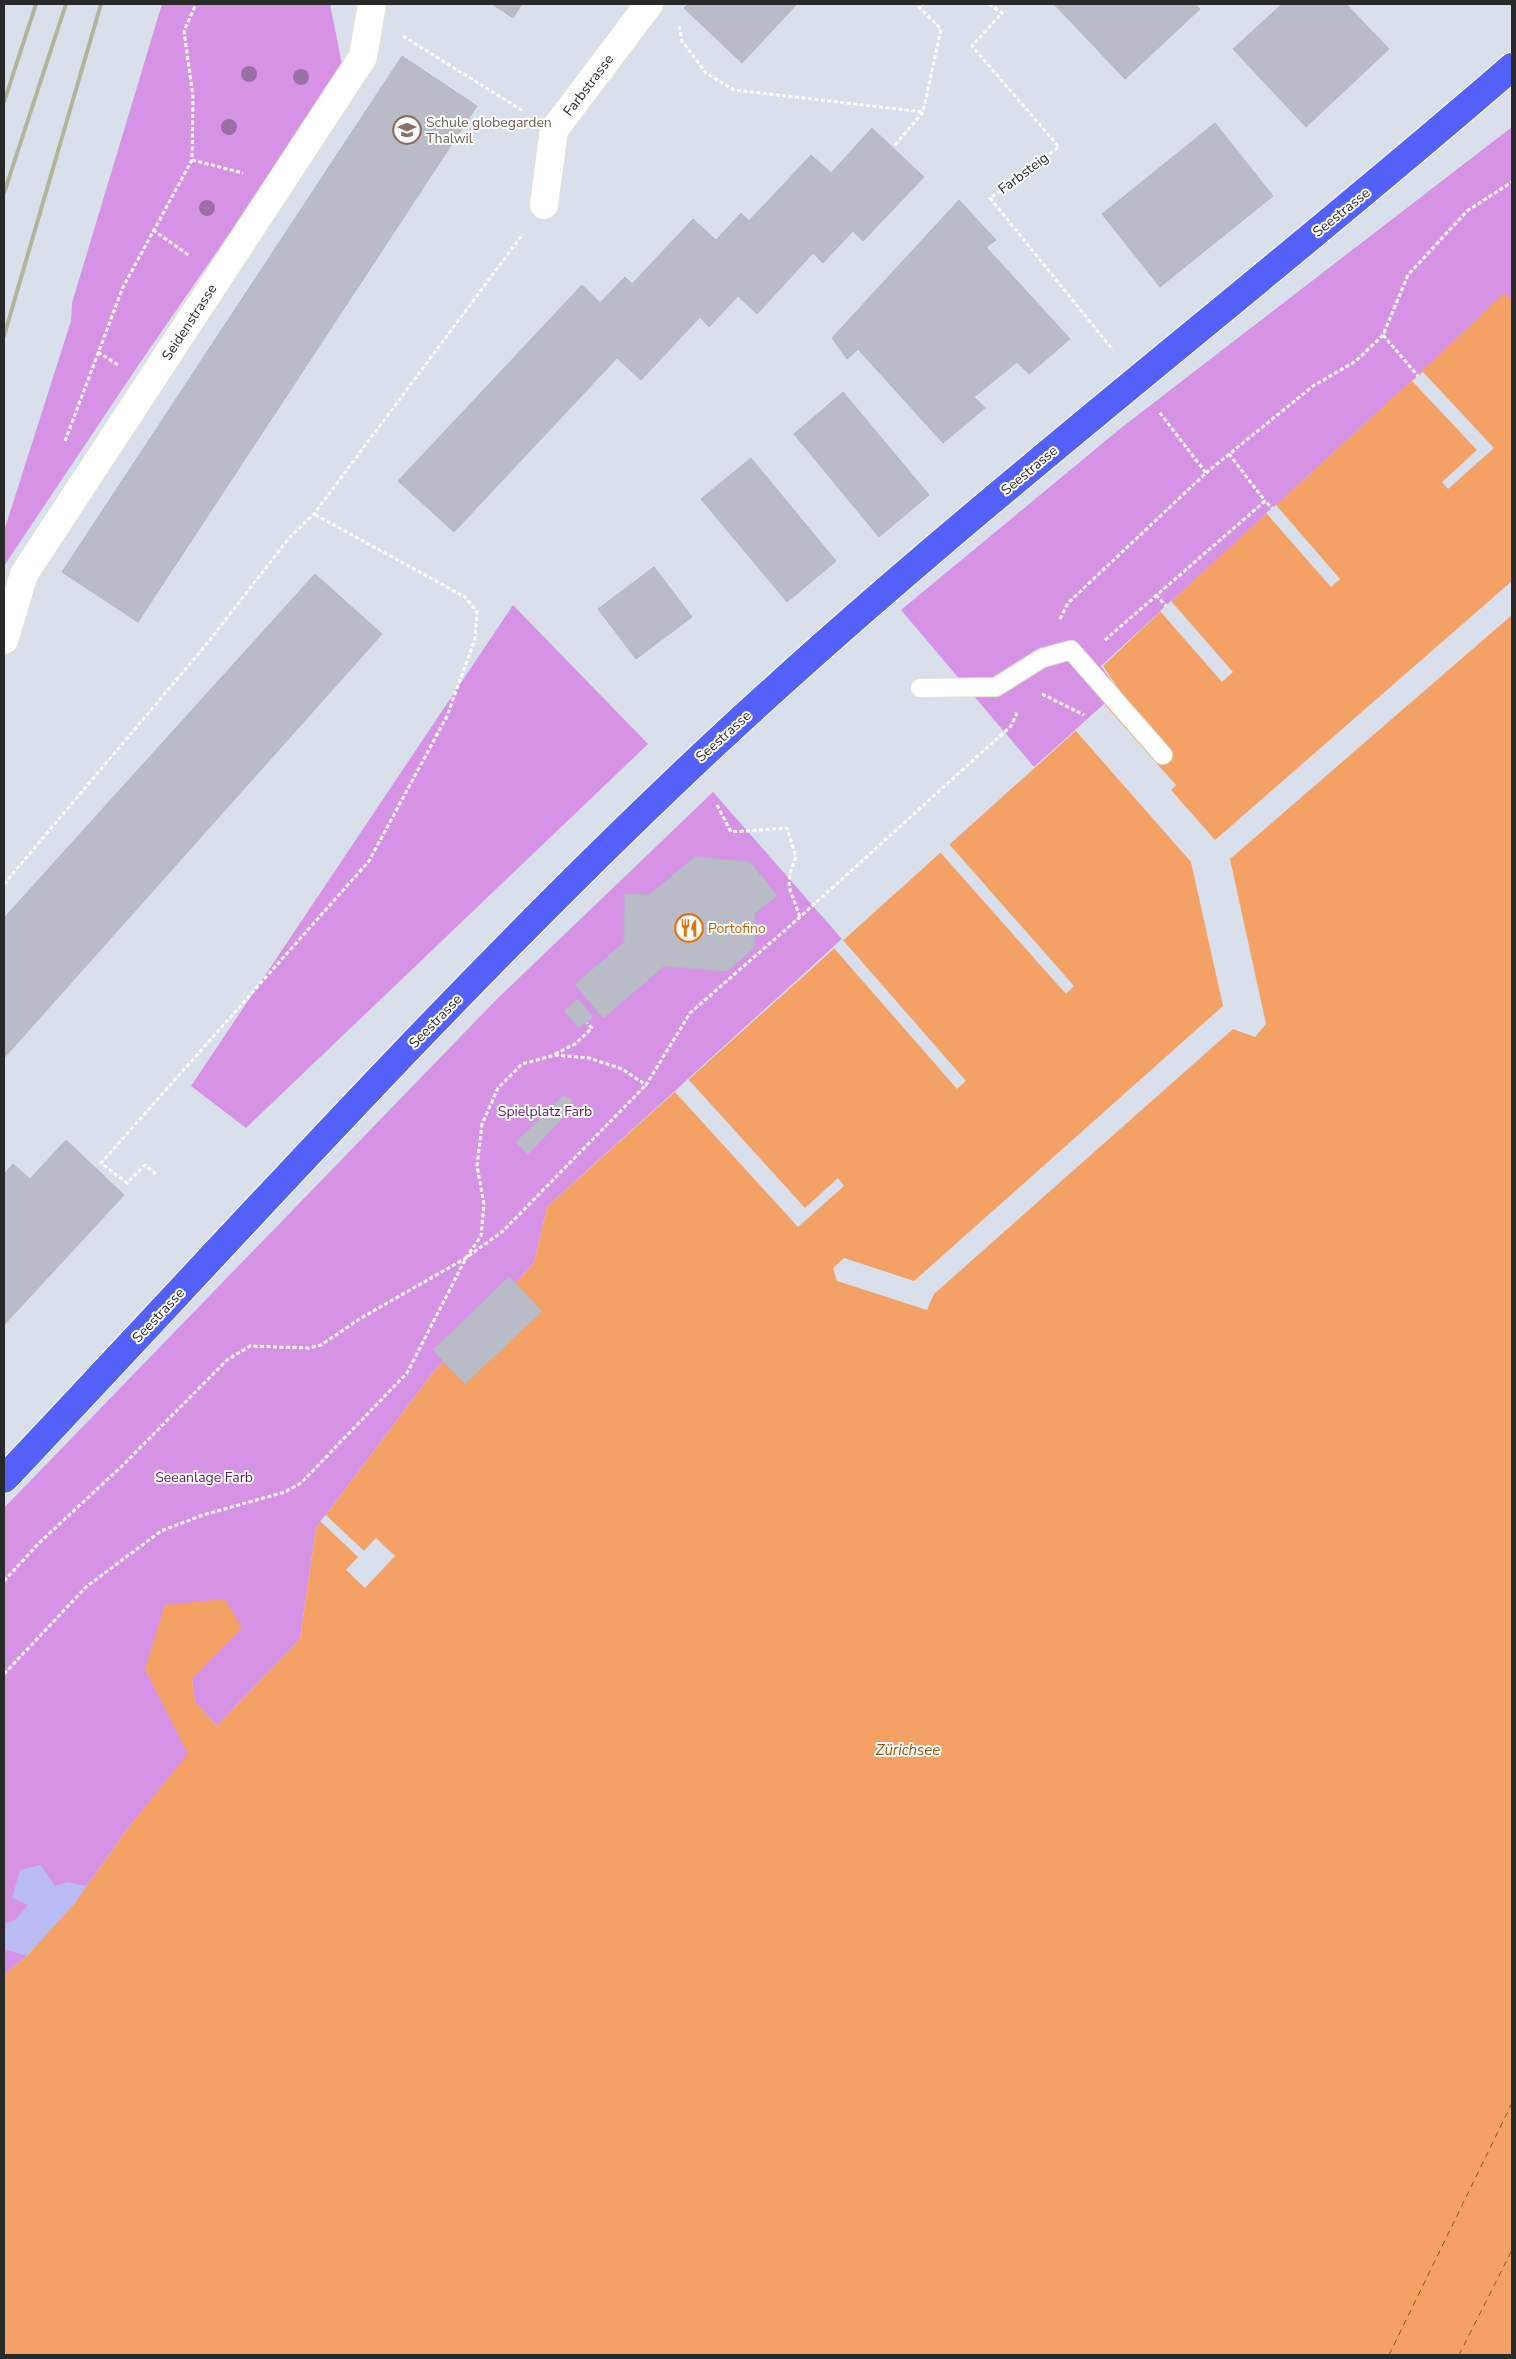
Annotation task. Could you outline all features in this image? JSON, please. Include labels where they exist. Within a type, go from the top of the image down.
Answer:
[{"type":"main road","name":"Seestrasse","points":[[4,1479],[401,1056],[688,769],[863,608],[1143,374],[1392,171],[1512,67]]},
{"type":"street","name":"Farbstrasse","points":[[544,205],[554,130],[650,4]]},
{"type":"street","name":"Seidenstrasse","points":[[4,640],[24,574],[363,57],[371,10]]},
{"type":"lane","points":[[920,688],[996,687],[1042,658],[1071,650],[1163,755]]},
{"type":"path","points":[[63,448],[122,287],[192,160],[193,97],[184,31],[196,4]]},
{"type":"path","points":[[895,145],[922,112],[941,29],[919,7],[923,4]]},
{"type":"path","name":"Farbsteig","points":[[989,4],[1002,13],[972,46],[1058,147],[990,198],[1113,350]]},
{"type":"path","points":[[371,10],[554,130]]},
{"type":"path","points":[[679,22],[682,41],[706,72],[734,90],[922,112]]},
{"type":"path","points":[[192,160],[248,174]]},
{"type":"path","points":[[1089,718],[1028,687],[1068,603],[1206,473],[1313,386],[1356,361],[1383,335],[1408,275],[1467,211],[1512,182]]},
{"type":"path","points":[[4,884],[205,646],[289,538],[314,514],[544,205]]},
{"type":"path","points":[[153,230],[195,259]]},
{"type":"path","points":[[1383,335],[1418,376]]},
{"type":"path","points":[[98,352],[116,363]]},
{"type":"path","points":[[1160,413],[1206,473]]},
{"type":"path","points":[[1229,454],[1272,508]]},
{"type":"path","points":[[1099,645],[1265,501]]},
{"type":"path","points":[[156,1174],[145,1165],[126,1183],[101,1163],[370,861],[447,716],[475,639],[477,612],[465,597],[314,514]]},
{"type":"path","points":[[1156,596],[1166,606]]},
{"type":"path","points":[[4,1581],[39,1543],[122,1466],[227,1360],[250,1346],[301,1348],[321,1345],[361,1318],[466,1258],[503,1231],[646,1084],[690,1013],[800,917],[1011,726],[1018,710]]},
{"type":"path","points":[[717,805],[731,832],[787,828],[796,857],[790,873],[789,887],[800,917]]},
{"type":"path","points":[[4,1674],[86,1586],[161,1531],[203,1515],[285,1492],[301,1483],[407,1373],[466,1258],[481,1236],[484,1204],[477,1166],[482,1124],[498,1088],[522,1064],[555,1054],[575,1044],[592,1028],[587,1022]]},
{"type":"path","points":[[555,1054],[589,1058],[622,1069],[646,1084]]},
{"type":"green space","points":[[162,4],[330,4],[343,69],[135,370],[4,566],[4,531],[71,321],[72,303]]},
{"type":"green space","points":[[1512,127],[1512,301],[1417,376],[1101,666],[1119,691],[1034,767],[901,610],[1121,428]]},
{"type":"green space","points":[[513,605],[648,744],[246,1128],[191,1086]]},
{"type":"green space","name":"Seeanlage Farb","points":[[713,792],[842,939],[547,1207],[534,1263],[431,1375],[316,1528],[300,1639],[217,1726],[195,1702],[192,1679],[145,1669],[189,1754],[128,1828],[75,1903],[27,1956],[4,1975],[4,1508],[497,999]]},
{"type":"sand","points":[[41,1865],[55,1886],[67,1882],[86,1886],[75,1903],[27,1956],[4,1949],[4,1924],[15,1920],[28,1905],[12,1898],[20,1870]]},
{"type":"water","name":"Zürichsee","points":[[1504,293],[1512,301],[1512,2355],[4,2355],[4,1975],[27,1956],[75,1903],[128,1828],[188,1754],[145,1669],[165,1605],[225,1599],[242,1628],[192,1679],[195,1702],[217,1726],[300,1639],[316,1528],[431,1375],[534,1263],[547,1207],[1120,691],[1103,666]]},
{"type":"pier","points":[[1423,372],[1494,448],[1448,489],[1442,482],[1477,450],[1412,381]]},
{"type":"pier","points":[[1276,505],[1340,579],[1331,587],[1266,513]]},
{"type":"pier","points":[[1512,581],[1512,615],[1230,859],[1266,1024],[1255,1037],[1233,1029],[934,1294],[927,1310],[837,1281],[833,1268],[844,1258],[914,1281],[1223,1006],[1191,862],[1075,730],[1104,704],[1176,785],[1171,790],[1215,840]]},
{"type":"pier","points":[[1171,601],[1233,672],[1222,682],[1160,611]]},
{"type":"pier","points":[[949,844],[1074,986],[1066,994],[940,852]]},
{"type":"pier","points":[[842,939],[966,1081],[957,1089],[833,947]]},
{"type":"pier","points":[[688,1079],[805,1208],[838,1178],[844,1186],[798,1227],[675,1092]]},
{"type":"pier","points":[[326,1515],[364,1551],[376,1538],[395,1556],[365,1588],[346,1570],[358,1557],[320,1521]]},
{"type":"building","points":[[492,4],[522,4],[513,18]]},
{"type":"building","points":[[688,4],[797,4],[742,63],[684,8]]},
{"type":"building","points":[[1054,4],[1195,4],[1200,9],[1125,79]]},
{"type":"building","points":[[1282,4],[1346,4],[1389,49],[1306,127],[1233,49]]},
{"type":"building","points":[[402,56],[477,106],[138,622],[62,572]]},
{"type":"building","points":[[1215,123],[1273,196],[1160,287],[1102,214]]},
{"type":"building","points":[[872,128],[924,177],[863,241],[853,231],[823,263],[813,253],[757,314],[738,296],[709,327],[700,317],[641,380],[617,358],[454,532],[398,481],[582,285],[600,303],[625,277],[632,284],[693,219],[716,240],[741,213],[749,221],[811,155],[831,173]]},
{"type":"building","points":[[959,200],[996,240],[986,247],[1070,339],[1029,374],[1017,362],[974,397],[985,408],[943,443],[858,349],[847,359],[832,338]]},
{"type":"building","points":[[843,392],[929,495],[879,537],[794,434]]},
{"type":"building","points":[[751,458],[836,561],[787,602],[701,499]]},
{"type":"building","points":[[654,567],[692,617],[636,659],[598,609]]},
{"type":"building","points":[[315,574],[382,634],[4,1058],[4,918]]},
{"type":"building","name":"Portofino","points":[[695,857],[750,862],[777,896],[755,913],[754,948],[727,971],[664,966],[603,1018],[575,984],[624,943],[625,894],[649,895]]},
{"type":"building","points":[[578,999],[593,1017],[579,1028],[564,1011]]},
{"type":"building","points":[[563,1096],[571,1099],[573,1108],[528,1154],[516,1142]]},
{"type":"building","points":[[66,1140],[124,1195],[4,1325],[4,1174],[13,1164],[30,1179]]},
{"type":"building","points":[[509,1277],[542,1311],[465,1384],[433,1350]]},
{"type":"ferry route","points":[[1389,2355],[1512,2103]]},
{"type":"ferry route","points":[[1459,2355],[1512,2250]]},
{"type":"railway","points":[[4,102],[36,4]]},
{"type":"railway","points":[[4,193],[66,4]]},
{"type":"railway","points":[[4,336],[101,4]]},
{"type":"place","name":"Schule globegarden Thalwil","points":[[407,130]]},
{"type":"place","name":"Portofino","points":[[689,928]]},
{"type":"park label","name":"Spielplatz Farb","points":[[545,1111]]}]
